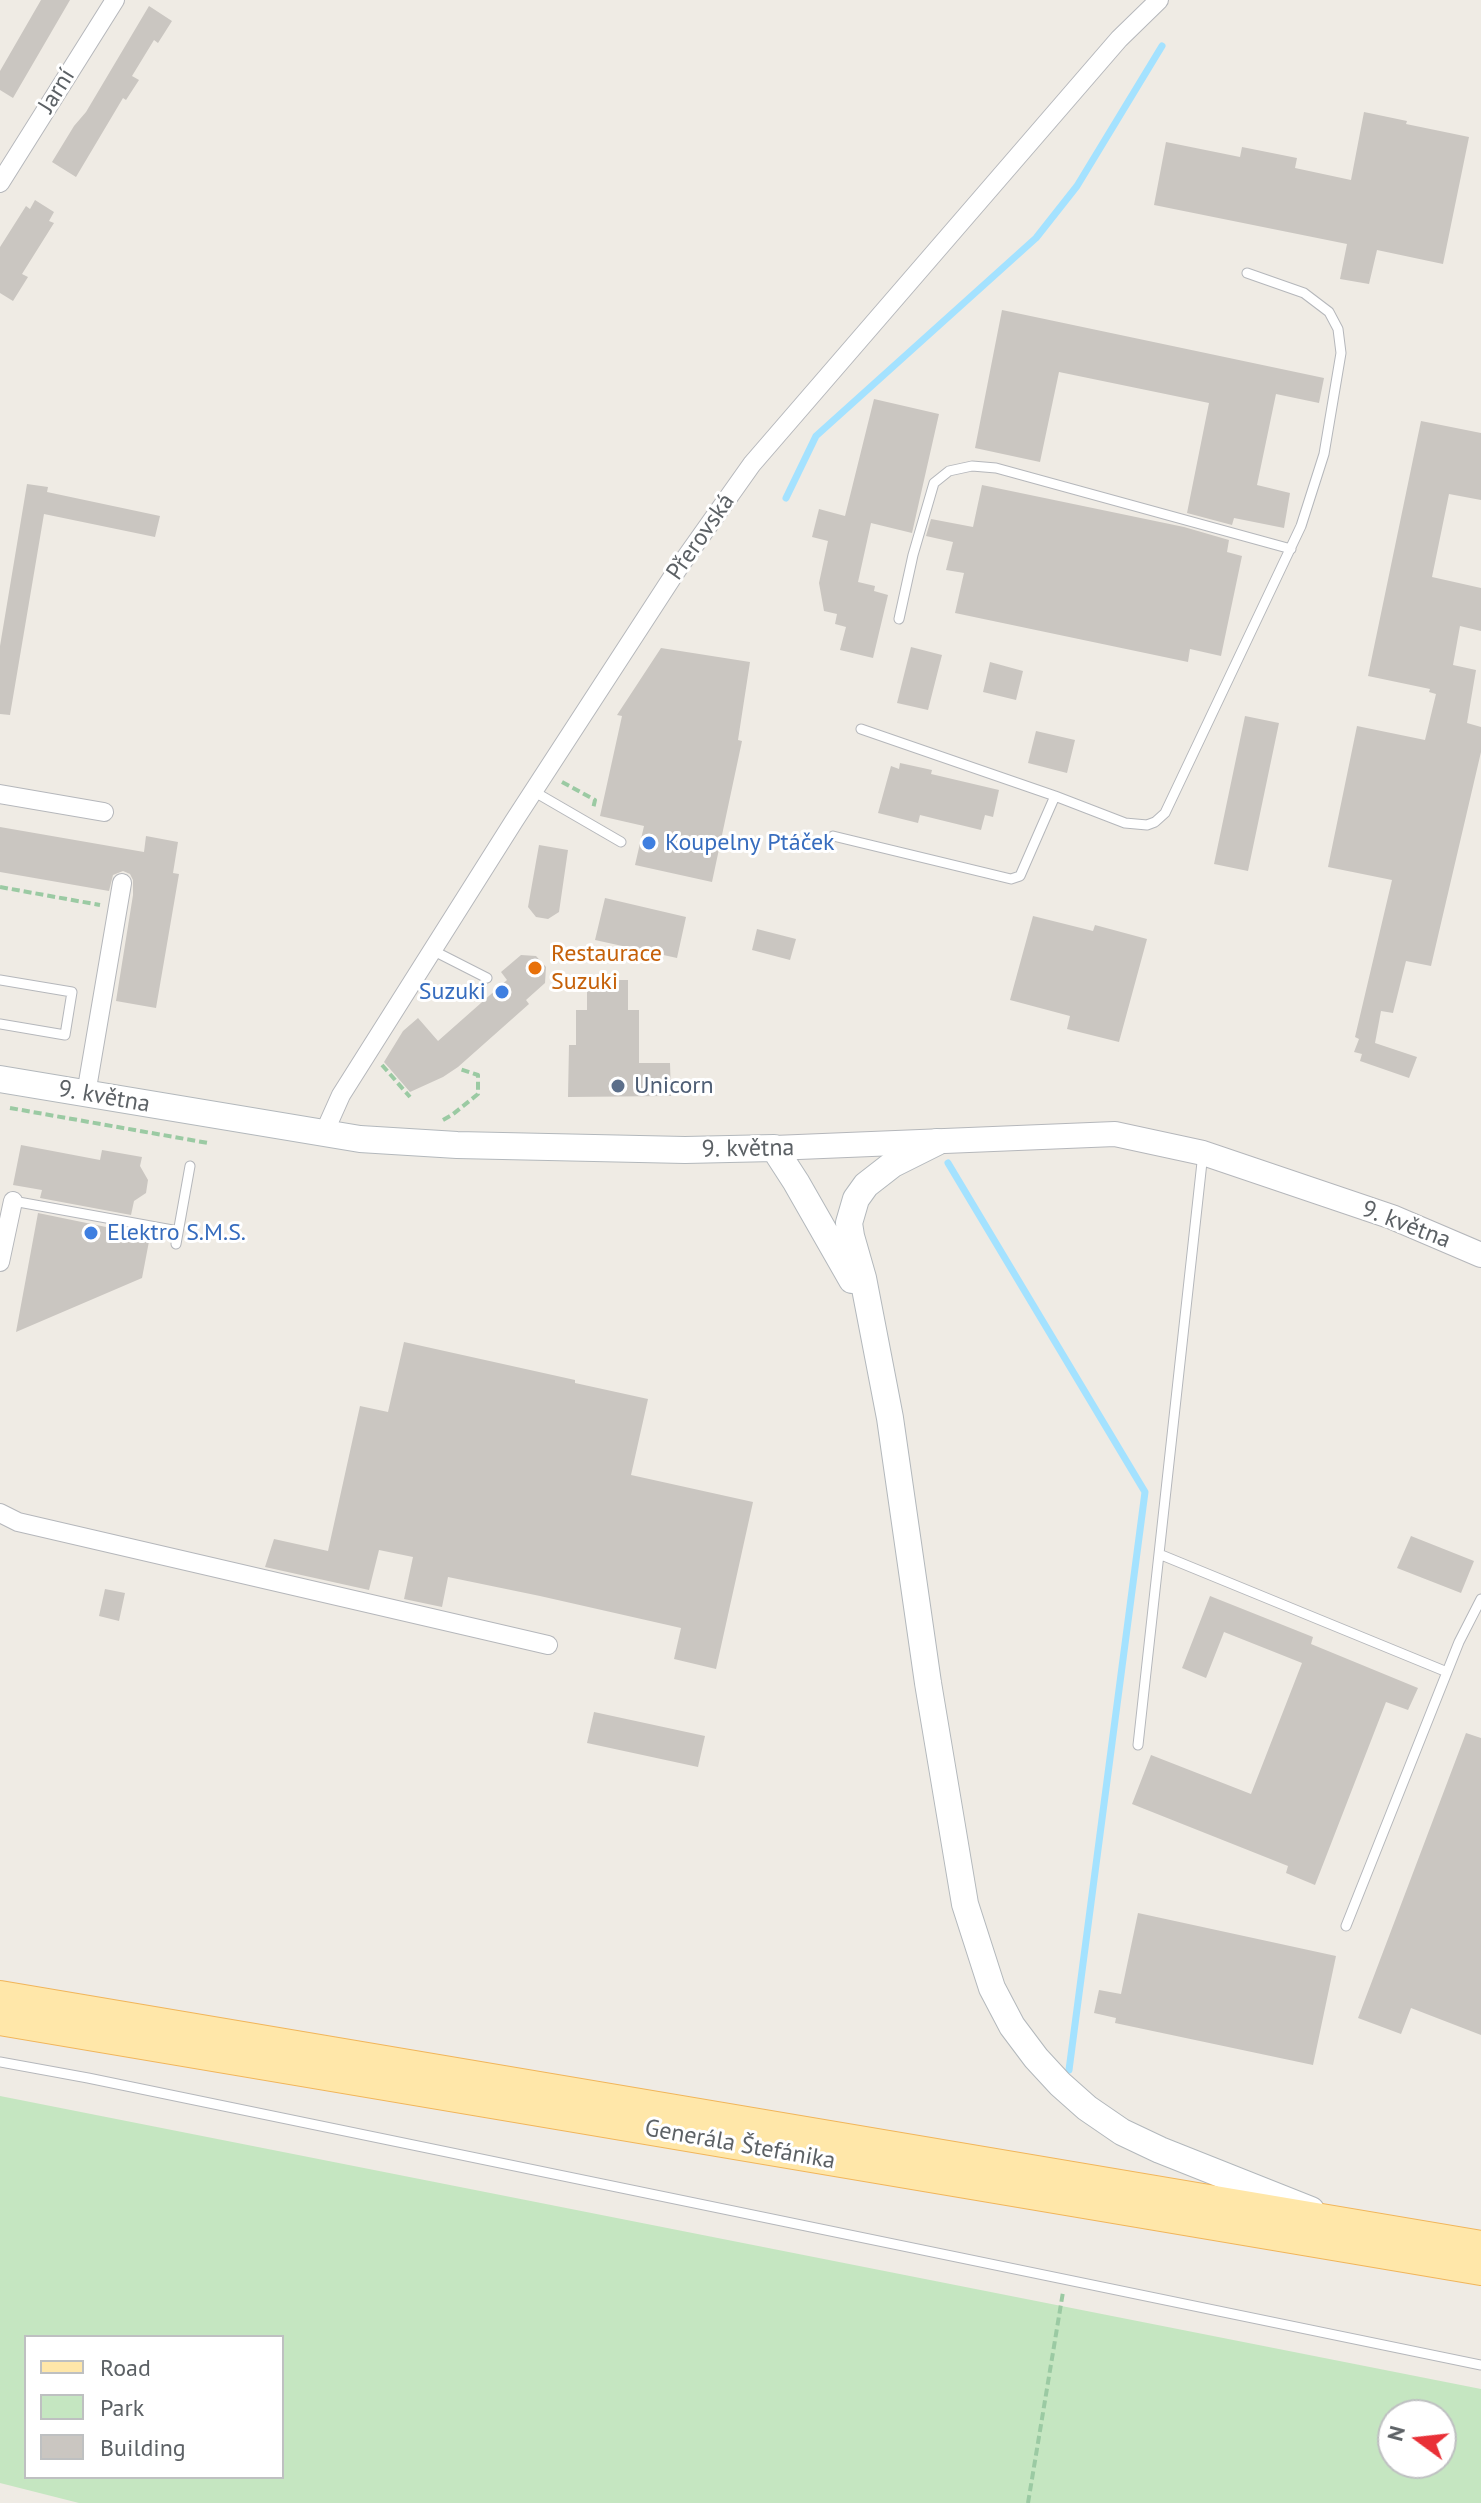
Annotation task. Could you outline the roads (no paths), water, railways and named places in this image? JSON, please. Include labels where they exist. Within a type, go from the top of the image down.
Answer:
[{"type":"main road","name":"9. května","points":[[0,1079],[360,1139],[457,1145],[685,1150],[774,1148]]},
{"type":"main road","points":[[937,1142],[879,1174],[866,1185],[849,1223],[890,1418],[928,1683],[965,1904],[992,1988],[1036,2058],[1087,2108],[1122,2132],[1341,2223]]},
{"type":"main road","points":[[774,1148],[845,1267],[872,1329]]},
{"type":"main road","name":"Generála Štefánika","points":[[0,1996],[1481,2246]]},
{"type":"main road","name":"Generála Štefánika","points":[[0,2020],[1481,2270]]},
{"type":"street","name":"Jarní","points":[[0,183],[115,0]]},
{"type":"street","name":"Přerovská","points":[[324,1133],[341,1095],[432,950],[541,795],[679,567],[752,464],[1109,50],[1159,0]]},
{"type":"street","points":[[0,794],[104,812]]},
{"type":"street","points":[[86,1094],[122,883]]},
{"type":"street","name":"9. května","points":[[774,1148],[1115,1134],[1203,1153],[1392,1217],[1481,1255]]},
{"type":"street","points":[[0,1262],[13,1201]]},
{"type":"street","points":[[0,1513],[18,1522],[548,1645]]},
{"type":"lane","points":[[861,729],[1125,823],[1147,825],[1165,813],[1301,526],[1324,454],[1341,353],[1338,329],[1329,312],[1304,293],[1247,273]]},
{"type":"lane","points":[[899,619],[934,483],[949,471],[972,466],[996,468],[1291,549]]},
{"type":"lane","points":[[541,795],[621,842]]},
{"type":"lane","points":[[833,836],[1011,879],[1020,876],[1055,796]]},
{"type":"lane","points":[[432,950],[487,978]]},
{"type":"lane","points":[[0,980],[72,992],[65,1035],[0,1024]]},
{"type":"lane","points":[[1138,1745],[1203,1153]]},
{"type":"lane","points":[[176,1244],[190,1166]]},
{"type":"lane","points":[[13,1201],[178,1231]]},
{"type":"lane","points":[[1159,1554],[1447,1672]]},
{"type":"lane","points":[[1346,1926],[1459,1642],[1481,1599]]},
{"type":"lane","points":[[0,2062],[1481,2365]]},
{"type":"waterway","points":[[786,498],[816,436],[1036,238],[1077,186],[1162,46]]},
{"type":"waterway","points":[[948,1163],[1145,1492],[1069,2070]]},
{"type":"place","name":"Koupelny Ptáček","points":[[649,843]]},
{"type":"place","name":"Restaurace Suzuki","points":[[535,968]]},
{"type":"place","name":"Suzuki","points":[[502,992]]},
{"type":"place","name":"Unicorn","points":[[618,1086]]},
{"type":"place","name":"Elektro S.M.S.","points":[[91,1233]]}]
